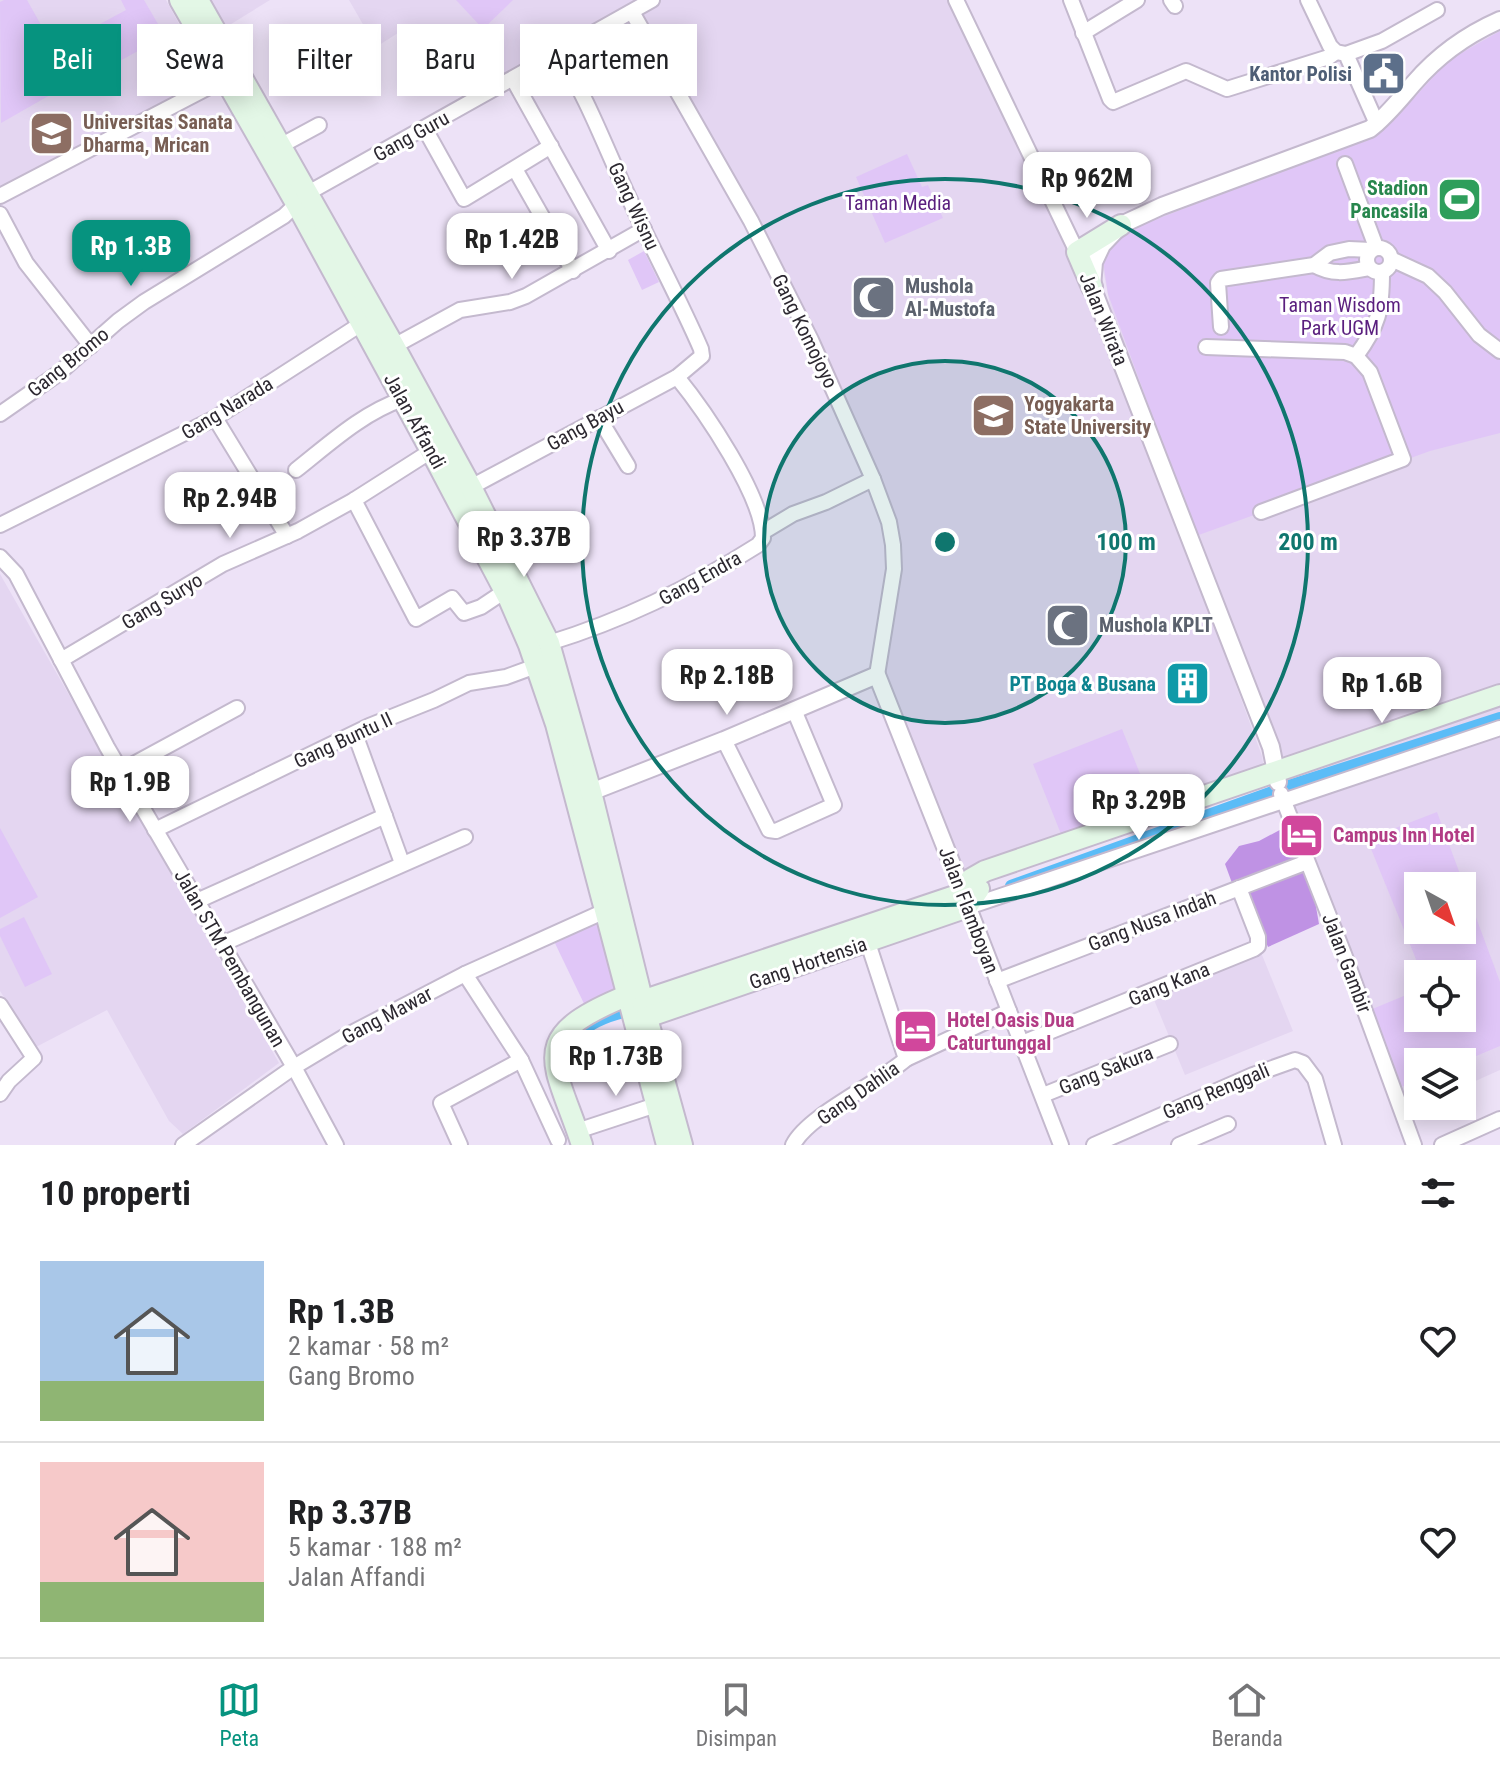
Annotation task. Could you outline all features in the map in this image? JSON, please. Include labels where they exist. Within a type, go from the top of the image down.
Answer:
[{"type":"main road","name":"Jalan Affandi","points":[[180,0],[197,24]]},
{"type":"main road","name":"Jalan Affandi","points":[[198,0],[209,24]]},
{"type":"main road","name":"Jalan Affandi","points":[[244,96],[303,199],[394,346],[471,487],[513,594],[583,794],[605,911],[682,1145]]},
{"type":"main road","name":"Jalan Affandi","points":[[247,96],[282,145],[303,199],[361,324],[431,451],[513,594],[549,643],[667,1145]]},
{"type":"main road","points":[[1077,252],[1121,225]]},
{"type":"main road","name":"Jalan Wirata","points":[[1077,252],[1092,287]]},
{"type":"main road","points":[[1280,788],[1500,695]]},
{"type":"main road","points":[[966,901],[971,879],[985,871],[1280,788],[1500,708]]},
{"type":"main road","name":"Gang Hortensia","points":[[635,1008],[868,943],[966,901]]},
{"type":"main road","name":"Gang Hortensia","points":[[635,1008],[966,901]]},
{"type":"main road","points":[[575,1136],[555,1070],[558,1042],[571,1024],[588,1012],[635,1008]]},
{"type":"street","name":"Gang Guru","points":[[611,24],[652,0]]},
{"type":"street","name":"Jalan Wirata","points":[[956,0],[1077,252]]},
{"type":"street","points":[[1071,0],[1113,102],[1179,73],[1192,73],[1227,89],[1382,41],[1437,10]]},
{"type":"street","points":[[1083,33],[1137,0]]},
{"type":"street","points":[[1308,0],[1330,46],[1341,53],[1377,124]]},
{"type":"street","name":"Gang Komojoyo","points":[[632,12],[751,221],[811,340],[889,522],[894,569],[877,675]]},
{"type":"street","points":[[1092,287],[1094,262],[1102,245],[1121,225],[1162,206],[1370,129],[1433,62],[1460,40],[1500,20]]},
{"type":"street","name":"Gang Guru","points":[[303,199],[520,75]]},
{"type":"street","points":[[513,79],[609,251]]},
{"type":"street","points":[[0,196],[192,96]]},
{"type":"street","name":"Gang Wisnu","points":[[583,96],[701,349],[702,356],[698,361]]},
{"type":"street","points":[[282,145],[319,125]]},
{"type":"street","points":[[425,129],[464,199],[551,146]]},
{"type":"street","points":[[1345,164],[1374,248]]},
{"type":"street","points":[[515,169],[573,271]]},
{"type":"street","name":"Gang Bromo","points":[[0,414],[40,388],[144,302],[284,216],[303,199]]},
{"type":"street","points":[[0,214],[26,263],[91,346]]},
{"type":"street","points":[[394,346],[469,306],[510,302],[573,271],[644,229]]},
{"type":"street","points":[[1356,356],[1369,339],[1382,304],[1375,270],[1366,260],[1374,248]]},
{"type":"street","points":[[1221,327],[1218,283],[1221,279],[1314,265],[1330,253],[1349,249],[1388,251],[1391,259],[1389,267],[1343,273],[1327,272],[1314,265]]},
{"type":"street","points":[[1391,259],[1428,276],[1479,335],[1500,351]]},
{"type":"street","name":"Jalan Wirata","points":[[1092,287],[1270,744],[1280,788]]},
{"type":"street","name":"Gang Narada","points":[[0,525],[79,483],[215,418],[361,324]]},
{"type":"street","points":[[1206,347],[1345,352],[1356,356],[1370,372],[1403,459],[1261,512]]},
{"type":"street","name":"Gang Bayu","points":[[471,487],[677,377],[698,361]]},
{"type":"street","points":[[677,377],[724,445],[757,508],[763,532]]},
{"type":"street","points":[[296,470],[369,415],[403,399]]},
{"type":"street","points":[[215,418],[287,536]]},
{"type":"street","points":[[599,418],[628,466]]},
{"type":"street","name":"Gang Suryo","points":[[61,660],[223,564],[287,536],[354,500],[431,451]]},
{"type":"street","name":"Gang Endra","points":[[549,643],[617,619],[687,588],[758,545],[763,532],[793,514],[873,479]]},
{"type":"street","points":[[354,500],[416,619],[452,598],[464,613],[513,594]]},
{"type":"street","name":"Jalan STM Pembangunan","points":[[0,557],[16,574],[121,771],[294,1067],[336,1145]]},
{"type":"street","name":"Gang Buntu II","points":[[155,830],[469,683],[506,677],[536,666]]},
{"type":"street","points":[[583,794],[724,740],[877,675]]},
{"type":"street","name":"Jalan Flamboyan","points":[[877,675],[1061,1145]]},
{"type":"street","points":[[121,771],[237,708]]},
{"type":"street","points":[[724,740],[769,830],[776,831],[834,805],[794,710]]},
{"type":"street","points":[[966,901],[1280,788],[1500,728]]},
{"type":"street","points":[[355,734],[402,863]]},
{"type":"street","name":"Jalan Gambir","points":[[1280,788],[1414,1145]]},
{"type":"street","points":[[197,901],[385,816]]},
{"type":"street","points":[[222,944],[465,837]]},
{"type":"street","name":"Gang Nusa Indah","points":[[997,981],[1307,862]]},
{"type":"street","name":"Gang Kana","points":[[1022,1043],[1254,949],[1258,946],[1258,937],[1239,888]]},
{"type":"street","name":"Gang Mawar","points":[[183,1145],[294,1067],[344,1037],[465,974],[605,911]]},
{"type":"street","name":"Gang Dahlia","points":[[793,1145],[799,1135],[841,1102],[906,1059],[868,943]]},
{"type":"street","points":[[465,974],[575,1136],[656,1105]]},
{"type":"street","points":[[0,1005],[34,1058],[1,1090]]},
{"type":"street","points":[[906,1059],[1009,1011]]},
{"type":"street","name":"Gang Sakura","points":[[1043,1095],[1170,1044]]},
{"type":"street","points":[[460,1145],[441,1103],[521,1060]]},
{"type":"street","name":"Gang Renggali","points":[[1094,1145],[1253,1075],[1295,1060],[1303,1063],[1315,1079],[1334,1145]]},
{"type":"street","points":[[1442,1145],[1500,1119]]},
{"type":"street","points":[[1179,1145],[1228,1124]]},
{"type":"shaded area","points":[[0,0],[166,0],[179,24],[137,24],[137,96],[173,96],[0,191]]},
{"type":"shaded area","points":[[208,0],[270,0],[231,24],[220,24]]},
{"type":"shaded area","name":"Yogyakarta State University","points":[[349,0],[952,0],[1116,358],[1263,763],[1258,768],[967,872],[962,870],[885,683],[897,553],[817,343],[736,180],[684,96],[697,96],[697,24],[644,24],[632,3],[594,24],[520,24],[520,65],[504,74],[504,24],[397,24],[397,34],[381,44],[381,24],[363,24]]},
{"type":"shaded area","points":[[1500,31],[1500,1070],[1476,1081],[1476,1048],[1404,1048],[1404,1112],[1395,1116],[1309,866],[1282,776],[1110,305],[1102,264],[1141,224],[1348,145],[1388,126],[1440,68],[1460,51]]},
{"type":"shaded area","points":[[0,574],[279,1063],[183,1134],[169,1121],[107,1010],[36,1047],[0,991]]},
{"type":"shaded area","points":[[1289,825],[1300,858],[1232,883],[1225,864],[1239,846],[1259,841]]},
{"type":"shaded area","points":[[1309,866],[1319,924],[1268,947],[1244,892]]},
{"type":"shaded area","points":[[1260,950],[1293,1031],[1185,1075],[1152,995]]},
{"type":"green space","points":[[27,0],[40,24],[24,24],[24,96],[48,96],[1,123],[0,2]]},
{"type":"green space","points":[[121,0],[144,0],[158,24],[137,24],[137,51],[121,60],[121,24],[100,24],[126,10]]},
{"type":"green space","points":[[456,0],[513,0],[488,24],[478,24]]},
{"type":"green space","name":"Taman Wisdom Park UGM","points":[[1500,31],[1500,433],[1430,451],[1196,536],[1108,294],[1102,254],[1121,233],[1330,152],[1388,126],[1449,60]]},
{"type":"green space","name":"Taman Media","points":[[907,154],[922,187],[928,185],[943,218],[885,243],[856,177]]},
{"type":"green space","points":[[644,251],[659,282],[642,290],[628,260]]},
{"type":"green space","points":[[1122,729],[1151,801],[1061,834],[1033,764]]},
{"type":"green space","points":[[1437,812],[1459,872],[1404,872],[1404,930],[1367,839]]},
{"type":"green space","points":[[0,828],[38,897],[0,918]]},
{"type":"green space","points":[[24,917],[52,974],[25,987],[0,936],[0,929]]},
{"type":"green space","points":[[1476,917],[1500,982],[1500,1046],[1476,1056],[1476,1048],[1404,1048],[1404,1086],[1399,1088],[1370,1010],[1404,996],[1404,1032],[1476,1032],[1476,960],[1416,960],[1410,944],[1476,944]]},
{"type":"green space","points":[[596,918],[621,1005],[589,1014],[552,937]]},
{"type":"waterway","points":[[1011,886],[1292,785],[1500,718]]},
{"type":"waterway","points":[[565,1067],[567,1054],[579,1034],[600,1020],[637,1009]]},
{"type":"place","name":"Kantor Polisi","points":[[1383,74]]},
{"type":"place","name":"Universitas Sanata Dharma, Mrican","points":[[52,134]]},
{"type":"place","name":"Stadion Pancasila","points":[[1459,200]]},
{"type":"place","name":"Mushola Al-Mustofa","points":[[874,298]]},
{"type":"place","name":"Yogyakarta State University","points":[[993,415]]},
{"type":"place","name":"Mushola KPLT","points":[[1068,625]]},
{"type":"place","name":"PT Boga & Busana","points":[[1187,684]]},
{"type":"place","name":"Campus Inn Hotel","points":[[1302,835]]},
{"type":"place","name":"Hotel Oasis Dua Caturtunggal","points":[[916,1031]]}]
